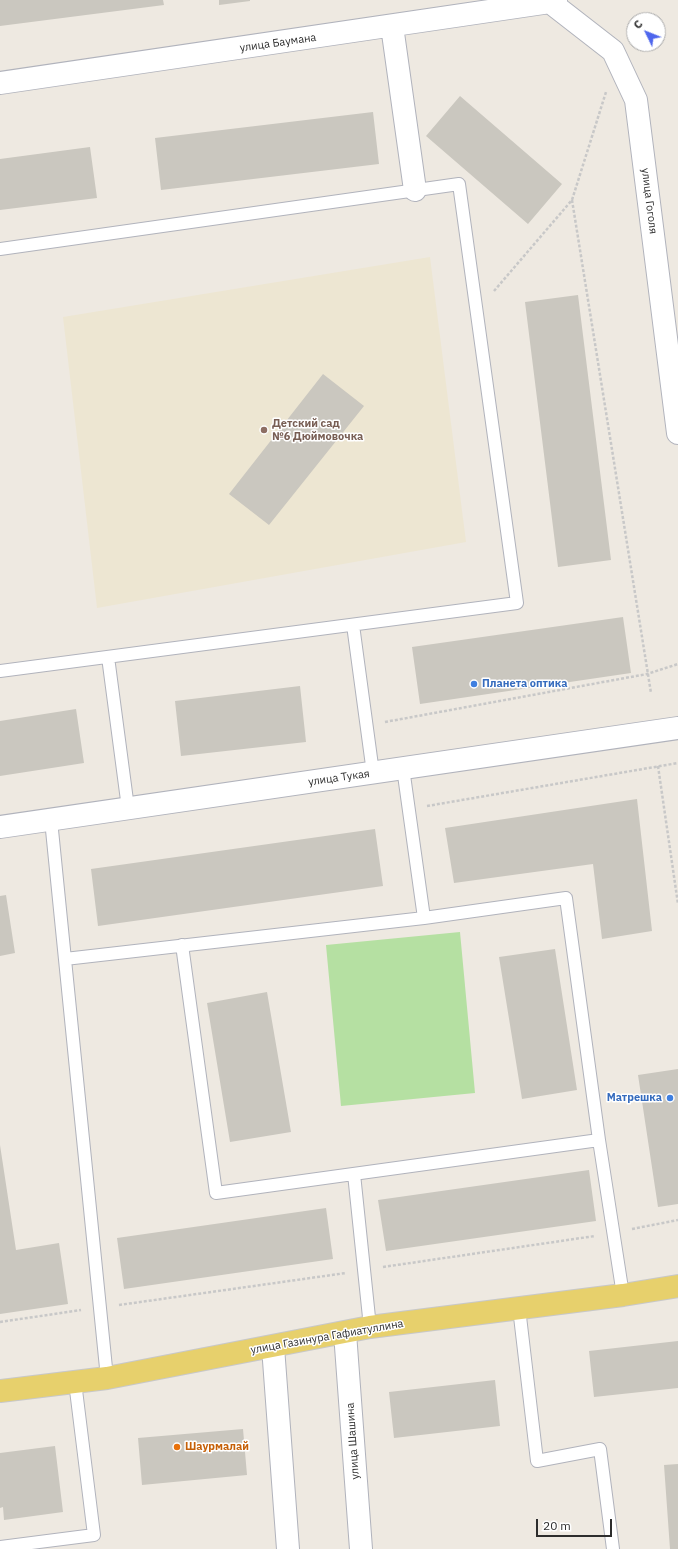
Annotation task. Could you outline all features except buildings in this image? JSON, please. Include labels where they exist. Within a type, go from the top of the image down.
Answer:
[{"type":"main road","name":"улица Газинура Гафиатуллина","points":[[0,1391],[107,1378],[370,1327],[623,1295],[678,1286]]},
{"type":"street","name":"улица Баумана","points":[[0,83],[392,26],[466,8],[553,1]]},
{"type":"street","name":"улица Гоголя","points":[[553,1],[613,51],[636,100],[678,433]]},
{"type":"street","points":[[392,26],[415,190]]},
{"type":"street","name":"улица Тукая","points":[[0,827],[678,728]]},
{"type":"street","name":"улица Шашина","points":[[345,1333],[361,1549]]},
{"type":"street","points":[[273,1347],[288,1549]]},
{"type":"lane","points":[[0,249],[459,184],[516,603],[0,671]]},
{"type":"lane","points":[[353,624],[373,773]]},
{"type":"lane","points":[[108,656],[128,808]]},
{"type":"lane","points":[[404,768],[424,918]]},
{"type":"lane","points":[[51,820],[107,1378]]},
{"type":"lane","points":[[65,958],[424,918],[566,898],[599,1140],[623,1295]]},
{"type":"lane","points":[[182,945],[216,1193],[599,1140]]},
{"type":"lane","points":[[354,1174],[370,1327]]},
{"type":"lane","points":[[519,1308],[537,1461],[600,1449],[613,1549]]},
{"type":"lane","points":[[0,1547],[94,1535],[75,1382]]},
{"type":"path","points":[[476,311],[572,200],[607,89]]},
{"type":"path","points":[[572,200],[650,693]]},
{"type":"path","points":[[367,725],[647,674],[678,664]]},
{"type":"path","points":[[409,810],[658,766],[678,764]]},
{"type":"path","points":[[658,766],[678,904]]},
{"type":"path","points":[[0,1322],[613,1233],[678,1220]]},
{"type":"shaded area","name":"Детский сад №6 Дюймовочка","points":[[430,257],[466,542],[97,608],[63,317]]},
{"type":"green space","points":[[460,932],[475,1093],[341,1106],[326,945]]},
{"type":"place","name":"Детский сад №6 Дюймовочка","points":[[264,430]]},
{"type":"place","name":"Планета оптика","points":[[474,684]]},
{"type":"place","name":"Матрешка","points":[[670,1098]]},
{"type":"place","name":"Шаурмалай","points":[[177,1447]]}]
